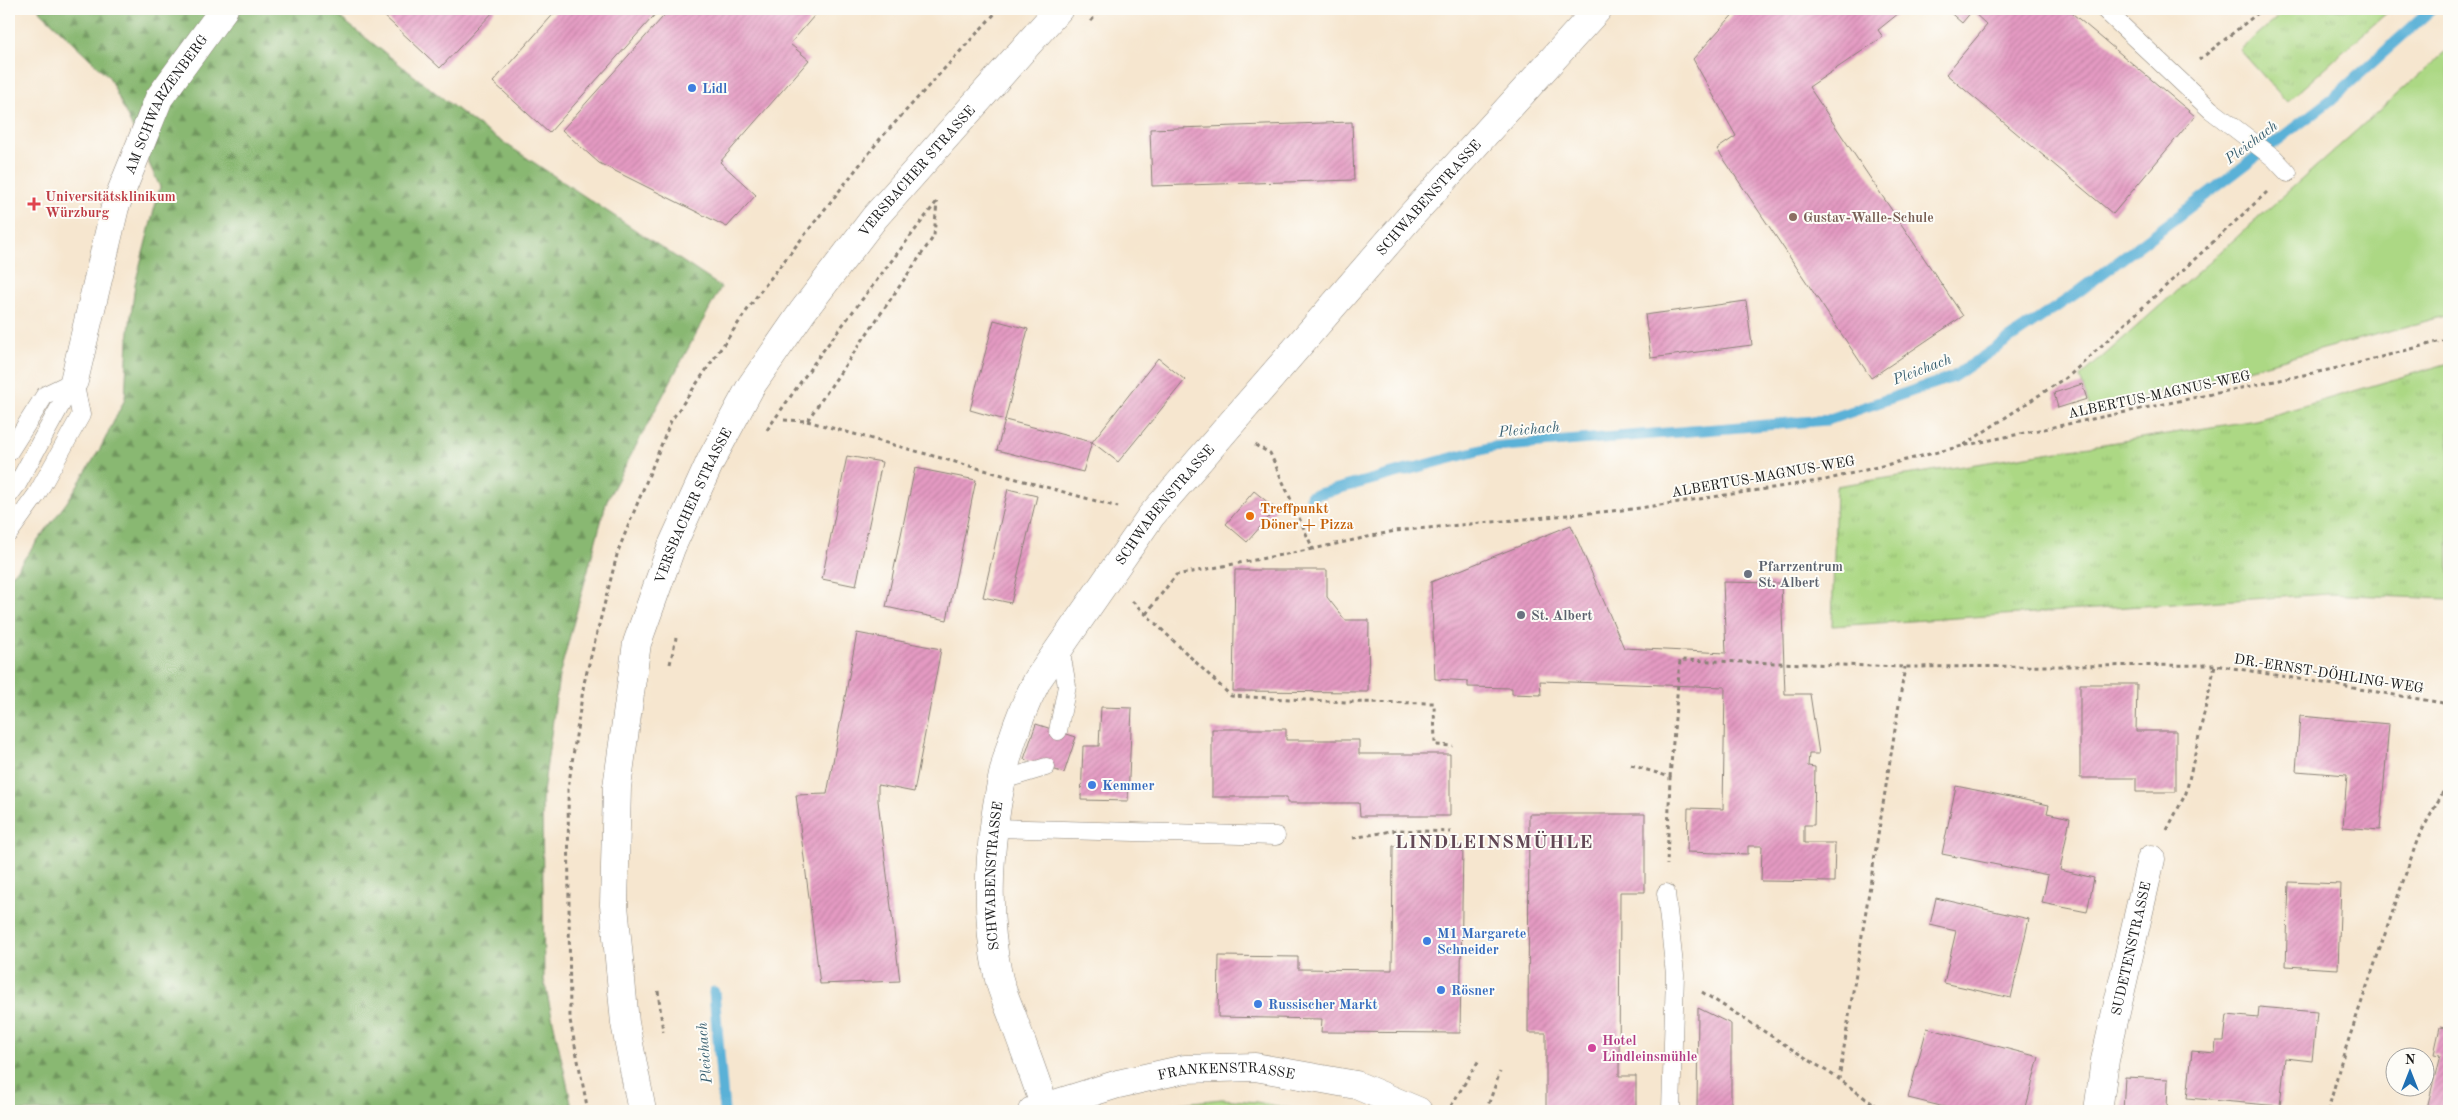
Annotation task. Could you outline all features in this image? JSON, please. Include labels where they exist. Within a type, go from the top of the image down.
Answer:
[{"type":"street","name":"AM SCHWARZENBERG","points":[[74,381],[114,207],[159,98],[224,9]]},
{"type":"street","name":"VERSBACHER STRASSE","points":[[642,1111],[625,1024],[614,905],[617,787],[637,643],[671,548],[710,460],[751,386],[803,311],[875,217],[1059,9]]},
{"type":"street","name":"SCHWABENSTRASSE","points":[[1041,1110],[998,976],[989,910],[989,869],[1002,780],[1024,705],[1060,647],[1150,516],[1410,217],[1598,9]]},
{"type":"street","name":"SUDETENSTRASSE","points":[[2098,1111],[2105,1060],[2151,859]]},
{"type":"street","name":"FRANKENSTRASSE","points":[[1041,1110],[1118,1084],[1185,1070],[1255,1067],[1356,1085],[1418,1111]]},
{"type":"lane","points":[[2104,9],[2211,110],[2274,158],[2288,173]]},
{"type":"lane","points":[[9,452],[45,395],[74,381]]},
{"type":"lane","points":[[9,495],[18,483],[74,381]]},
{"type":"lane","name":"AM SCHWARZENBERG","points":[[9,533],[37,494],[81,415],[74,381]]},
{"type":"lane","points":[[1058,731],[1067,686],[1060,647]]},
{"type":"lane","points":[[1002,780],[1046,766]]},
{"type":"lane","points":[[994,828],[1276,836]]},
{"type":"lane","points":[[1666,894],[1676,974],[1672,1111]]},
{"type":"path","points":[[1089,24],[1102,9]]},
{"type":"path","points":[[2177,77],[2263,9]]},
{"type":"path","points":[[1962,446],[2072,374],[2288,173]]},
{"type":"path","points":[[807,421],[934,236],[938,192]]},
{"type":"path","points":[[764,435],[819,356],[943,194]]},
{"type":"path","name":"ALBERTUS-MAGNUS-WEG","points":[[1146,614],[1176,575],[1395,531],[1633,509],[1825,480],[1962,446],[2347,366],[2449,339]]},
{"type":"path","points":[[784,420],[807,421],[1150,516]]},
{"type":"path","points":[[1227,428],[1270,453],[1313,549]]},
{"type":"path","points":[[1108,578],[1231,696],[1346,702],[1434,703],[1435,745],[1453,746]]},
{"type":"path","points":[[670,665],[677,636]]},
{"type":"path","points":[[1666,894],[1670,777],[1680,660],[1905,667],[2215,665]]},
{"type":"path","name":"DR.-ERNST-DÖHLING-WEG","points":[[2151,859],[2186,793],[2215,665],[2449,704]]},
{"type":"path","points":[[1839,1079],[1905,667]]},
{"type":"path","points":[[1631,765],[1670,777]]},
{"type":"path","points":[[2328,1111],[2341,1062],[2418,838],[2449,781]]},
{"type":"path","points":[[1353,838],[1397,830],[1451,832]]},
{"type":"path","points":[[1676,974],[1839,1079],[1884,1111]]},
{"type":"path","points":[[657,983],[664,1042]]},
{"type":"path","points":[[1448,1111],[1479,1060]]},
{"type":"path","points":[[1486,1111],[1500,1072]]},
{"type":"path","points":[[1873,1111],[1874,1104]]},
{"type":"green space","points":[[38,9],[329,9],[473,122],[721,287],[607,500],[559,676],[542,800],[544,980],[573,1111],[9,1111],[9,579],[67,502],[100,449],[125,399],[128,339],[135,284],[160,187],[109,77]]},
{"type":"green space","points":[[2287,9],[2391,9],[2287,102],[2240,50]]},
{"type":"green space","points":[[2449,48],[2449,315],[2091,411],[2080,377]]},
{"type":"green space","points":[[2449,363],[2449,599],[2328,594],[1832,626],[1836,486],[2256,420]]},
{"type":"green space","points":[[1222,1099],[1256,1102],[1305,1111],[1149,1111],[1163,1105]]},
{"type":"building","points":[[385,9],[496,9],[440,68],[381,13]]},
{"type":"building","points":[[558,9],[660,9],[549,133],[493,82]]},
{"type":"building","name":"Lidl","points":[[670,9],[820,9],[790,44],[809,60],[720,162],[756,195],[727,227],[599,163],[562,130]]},
{"type":"building","points":[[1738,9],[1904,9],[1878,30],[1883,37],[1809,87],[1963,316],[1871,378],[1717,149],[1736,136],[1693,59]]},
{"type":"building","points":[[1946,9],[2067,9],[2195,116],[2113,214],[1946,74],[1987,25],[1972,11],[1962,23]]},
{"type":"building","points":[[1352,122],[1354,180],[1152,186],[1150,129]]},
{"type":"building","points":[[1746,301],[1752,345],[1651,358],[1645,315]]},
{"type":"building","points":[[994,320],[1028,329],[1005,420],[970,410]]},
{"type":"building","points":[[1158,358],[1185,380],[1118,462],[1092,442]]},
{"type":"building","points":[[2082,384],[2087,399],[2058,408],[2054,393]]},
{"type":"building","points":[[1005,420],[1092,442],[1083,472],[997,450]]},
{"type":"building","points":[[847,456],[882,462],[856,586],[822,579]]},
{"type":"building","points":[[915,468],[976,480],[947,620],[886,607]]},
{"type":"building","points":[[1008,489],[1037,496],[1011,603],[983,597]]},
{"type":"building","name":"Treffpunkt Döner + Pizza","points":[[1254,491],[1276,509],[1247,542],[1226,524]]},
{"type":"building","points":[[1571,525],[1624,648],[1726,653],[1723,582],[1781,583],[1785,694],[1810,694],[1819,754],[1809,754],[1808,766],[1815,767],[1814,825],[1804,825],[1804,843],[1835,843],[1834,882],[1761,881],[1762,846],[1748,846],[1748,854],[1687,852],[1688,808],[1723,809],[1725,687],[1540,681],[1541,695],[1512,694],[1512,688],[1468,687],[1468,681],[1435,679],[1431,582]]},
{"type":"building","points":[[1235,570],[1327,570],[1327,597],[1345,620],[1369,620],[1368,692],[1233,691]]},
{"type":"building","points":[[857,633],[941,649],[914,792],[878,785],[878,801],[900,981],[820,984],[796,795],[827,794]]},
{"type":"building","points":[[2080,684],[2137,684],[2136,731],[2176,731],[2176,792],[2136,792],[2136,778],[2080,778]]},
{"type":"building","points":[[1101,707],[1132,708],[1128,801],[1081,800],[1083,746],[1099,746]]},
{"type":"building","points":[[2300,716],[2389,724],[2380,830],[2343,827],[2347,775],[2296,771]]},
{"type":"building","points":[[1036,724],[1076,737],[1064,773],[1024,759]]},
{"type":"building","points":[[1212,729],[1286,729],[1286,740],[1359,740],[1359,754],[1450,754],[1450,816],[1360,816],[1359,803],[1287,803],[1287,797],[1212,797]]},
{"type":"building","points":[[1956,786],[2049,805],[2047,813],[2070,818],[2060,870],[2094,878],[2087,912],[2042,903],[2048,875],[1942,854]]},
{"type":"building","points":[[1529,814],[1645,814],[1645,892],[1620,892],[1619,1076],[1636,1076],[1636,1111],[1546,1111],[1546,1033],[1528,1033]]},
{"type":"building","points":[[1393,846],[1463,846],[1460,1033],[1321,1032],[1322,1019],[1218,1017],[1219,956],[1298,957],[1298,969],[1392,970]]},
{"type":"building","points":[[2289,882],[2341,884],[2338,969],[2286,966]]},
{"type":"building","points":[[1936,898],[2029,919],[2011,998],[1944,983],[1956,931],[1930,925]]},
{"type":"building","points":[[2259,1007],[2317,1012],[2312,1061],[2285,1058],[2280,1106],[2187,1098],[2192,1051],[2215,1053],[2216,1041],[2224,1041],[2227,1015],[2258,1018]]},
{"type":"building","points":[[1698,1008],[1731,1024],[1731,1111],[1697,1111]]},
{"type":"building","points":[[2440,1027],[2449,1029],[2449,1111],[2427,1108],[2429,1098],[2436,1098],[2436,1071],[2440,1055],[2436,1054],[2435,1048]]},
{"type":"building","points":[[1927,1028],[2039,1057],[2025,1111],[1961,1111],[1908,1098]]},
{"type":"building","points":[[2125,1077],[2168,1079],[2167,1111],[2123,1111]]},
{"type":"waterway","name":"Pleichach","points":[[1311,496],[1492,447],[1827,420],[1953,377],[2077,293],[2332,99],[2432,9]]},
{"type":"waterway","name":"Pleichach","points":[[714,992],[724,1111]]},
{"type":"place","name":"Lidl","points":[[692,88]]},
{"type":"place","name":"Universitätsklinikum Würzburg","points":[[34,204]]},
{"type":"place","name":"Gustav-Walle-Schule","points":[[1793,217]]},
{"type":"place","name":"Treffpunkt Döner + Pizza","points":[[1250,516]]},
{"type":"place","name":"Pfarrzentrum St. Albert","points":[[1748,574]]},
{"type":"place","name":"St. Albert","points":[[1521,615]]},
{"type":"place","name":"Kemmer","points":[[1092,785]]},
{"type":"place","name":"M1 Margarete Schneider","points":[[1427,941]]},
{"type":"place","name":"Rösner","points":[[1441,990]]},
{"type":"place","name":"Russischer Markt","points":[[1258,1004]]},
{"type":"place","name":"Hotel Lindleinsmühle","points":[[1592,1048]]},
{"type":"district","name":"LINDLEINSMÜHLE","points":[[1494,841]]}]
